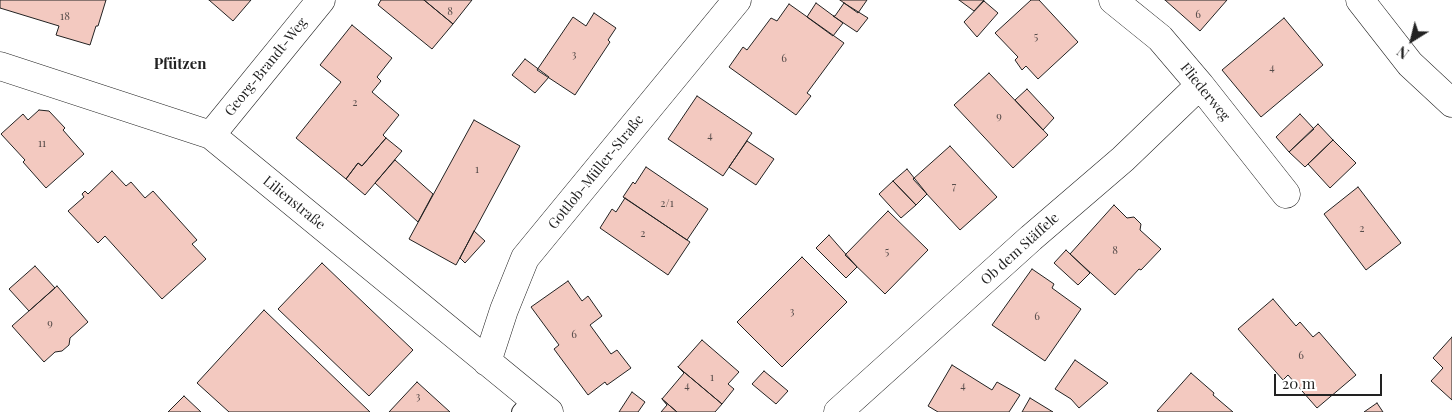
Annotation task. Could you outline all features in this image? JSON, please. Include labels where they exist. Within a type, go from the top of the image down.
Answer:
[{"type":"street","name":"Georg-Brandt-Weg","points":[[211,135],[321,0]]},
{"type":"street","name":"Gottlob-Müller-Straße","points":[[487,362],[504,310],[525,258],[737,0]]},
{"type":"street","name":"Fliederweg","points":[[1113,0],[1160,38],[1200,85],[1286,194]]},
{"type":"street","points":[[1360,0],[1410,64],[1452,103]]},
{"type":"street","name":"Lilienstraße","points":[[0,66],[211,135],[487,362],[534,407]]},
{"type":"street","name":"Ob dem Stäffele","points":[[843,411],[1031,238],[1123,159],[1200,85]]},
{"type":"building","points":[[0,0],[106,0],[90,45],[56,35],[59,26],[0,8]]},
{"type":"building","points":[[209,0],[251,0],[233,21]]},
{"type":"building","points":[[381,0],[424,0],[453,24],[432,49],[378,5]]},
{"type":"building","points":[[424,0],[472,0],[453,24]]},
{"type":"building","points":[[840,0],[867,0],[858,13]]},
{"type":"building","points":[[959,0],[984,0],[974,11]]},
{"type":"building","points":[[1031,0],[1039,0],[1078,42],[1038,79],[1026,66],[1022,70],[1015,60],[1018,57],[995,33]]},
{"type":"building","points":[[1165,0],[1227,0],[1200,31]]},
{"type":"building","points":[[984,1],[998,13],[977,37],[964,22]]},
{"type":"building","points":[[816,3],[843,23],[833,36],[807,17]]},
{"type":"building","points":[[844,3],[868,18],[857,32],[833,16],[835,16]]},
{"type":"building","points":[[789,4],[844,43],[807,93],[811,96],[796,115],[729,67],[743,47],[747,50],[771,18],[777,21]]},
{"type":"building","points":[[594,13],[616,28],[608,40],[610,42],[575,95],[537,70],[573,17],[586,26]]},
{"type":"building","points":[[1284,18],[1323,65],[1261,117],[1222,70]]},
{"type":"building","points":[[352,25],[392,58],[377,77],[381,81],[372,92],[399,115],[383,135],[386,138],[362,166],[358,163],[346,179],[296,138],[341,82],[320,65]]},
{"type":"building","points":[[525,59],[549,77],[535,93],[512,75]]},
{"type":"building","points":[[989,73],[1048,135],[1013,168],[954,105]]},
{"type":"building","points":[[1027,89],[1054,118],[1043,130],[1015,100]]},
{"type":"building","points":[[697,96],[752,133],[723,176],[668,139]]},
{"type":"building","points":[[39,110],[49,111],[65,128],[63,130],[84,154],[46,188],[23,162],[25,160],[1,134],[23,114],[28,120]]},
{"type":"building","points":[[1300,114],[1314,129],[1289,152],[1276,137]]},
{"type":"building","points":[[474,120],[520,146],[456,265],[409,239]]},
{"type":"building","points":[[1318,124],[1333,140],[1305,167],[1289,152]]},
{"type":"building","points":[[386,138],[402,151],[365,195],[346,179],[358,163],[362,166]]},
{"type":"building","points":[[1333,140],[1356,163],[1330,188],[1308,164]]},
{"type":"building","points":[[747,141],[774,159],[756,185],[729,167]]},
{"type":"building","points":[[950,146],[997,197],[960,230],[913,179]]},
{"type":"building","points":[[395,160],[433,194],[418,222],[375,183]]},
{"type":"building","points":[[646,167],[708,209],[687,240],[623,197],[633,182],[635,184]]},
{"type":"building","points":[[907,169],[927,194],[916,205],[893,181]]},
{"type":"building","points":[[112,171],[126,186],[131,182],[145,198],[153,191],[197,240],[192,244],[206,259],[162,299],[105,236],[98,243],[68,211],[84,197],[82,194],[85,191],[88,194]]},
{"type":"building","points":[[893,181],[916,205],[901,218],[879,194]]},
{"type":"building","points":[[1358,187],[1401,243],[1366,270],[1324,214]]},
{"type":"building","points":[[625,198],[690,242],[668,275],[600,228],[612,209],[616,212]]},
{"type":"building","points":[[1114,205],[1127,218],[1134,217],[1141,224],[1140,230],[1161,249],[1115,295],[1070,254]]},
{"type":"building","points":[[888,211],[928,250],[885,294],[845,255]]},
{"type":"building","points":[[474,231],[485,241],[465,263],[460,258]]},
{"type":"building","points":[[829,235],[857,267],[846,278],[816,248]]},
{"type":"building","points":[[1066,250],[1090,273],[1078,285],[1054,263]]},
{"type":"building","points":[[802,257],[847,302],[782,367],[737,322]]},
{"type":"building","points":[[322,263],[413,350],[369,396],[278,309]]},
{"type":"building","points":[[35,266],[55,288],[29,311],[9,289]]},
{"type":"building","points":[[1032,269],[1054,284],[1052,288],[1081,309],[1045,361],[992,325]]},
{"type":"building","points":[[568,281],[582,301],[588,296],[602,316],[590,325],[611,354],[617,350],[631,368],[607,385],[605,382],[588,395],[554,349],[559,345],[531,307]]},
{"type":"building","points":[[57,286],[88,322],[70,338],[69,345],[62,351],[55,352],[44,362],[12,326]]},
{"type":"building","points":[[1273,299],[1296,326],[1300,322],[1313,337],[1319,332],[1356,375],[1317,408],[1288,375],[1283,380],[1238,329]]},
{"type":"building","points":[[264,310],[370,412],[229,412],[197,383]]},
{"type":"building","points":[[1452,337],[1452,400],[1431,381],[1443,368],[1433,358]]},
{"type":"building","points":[[702,340],[739,372],[728,384],[734,389],[722,404],[678,367]]},
{"type":"building","points":[[1075,360],[1108,383],[1079,408],[1071,399],[1055,389]]},
{"type":"building","points":[[952,365],[992,390],[997,382],[1020,395],[1009,412],[938,412],[928,406]]},
{"type":"building","points":[[678,367],[722,404],[715,412],[677,412],[662,399],[684,373]]},
{"type":"building","points":[[764,371],[788,391],[776,404],[752,384]]},
{"type":"building","points":[[1191,373],[1214,393],[1213,395],[1233,412],[1157,411]]},
{"type":"building","points":[[417,382],[450,412],[389,412]]},
{"type":"building","points":[[632,392],[645,402],[638,412],[619,412]]},
{"type":"building","points":[[184,396],[201,412],[168,412]]},
{"type":"building","points":[[1030,398],[1053,412],[1022,412]]},
{"type":"building","points":[[662,399],[677,412],[661,412],[667,405]]},
{"type":"building","points":[[1377,403],[1383,412],[1364,412]]},
{"type":"district","name":"Pfützen","points":[[180,64]]}]
